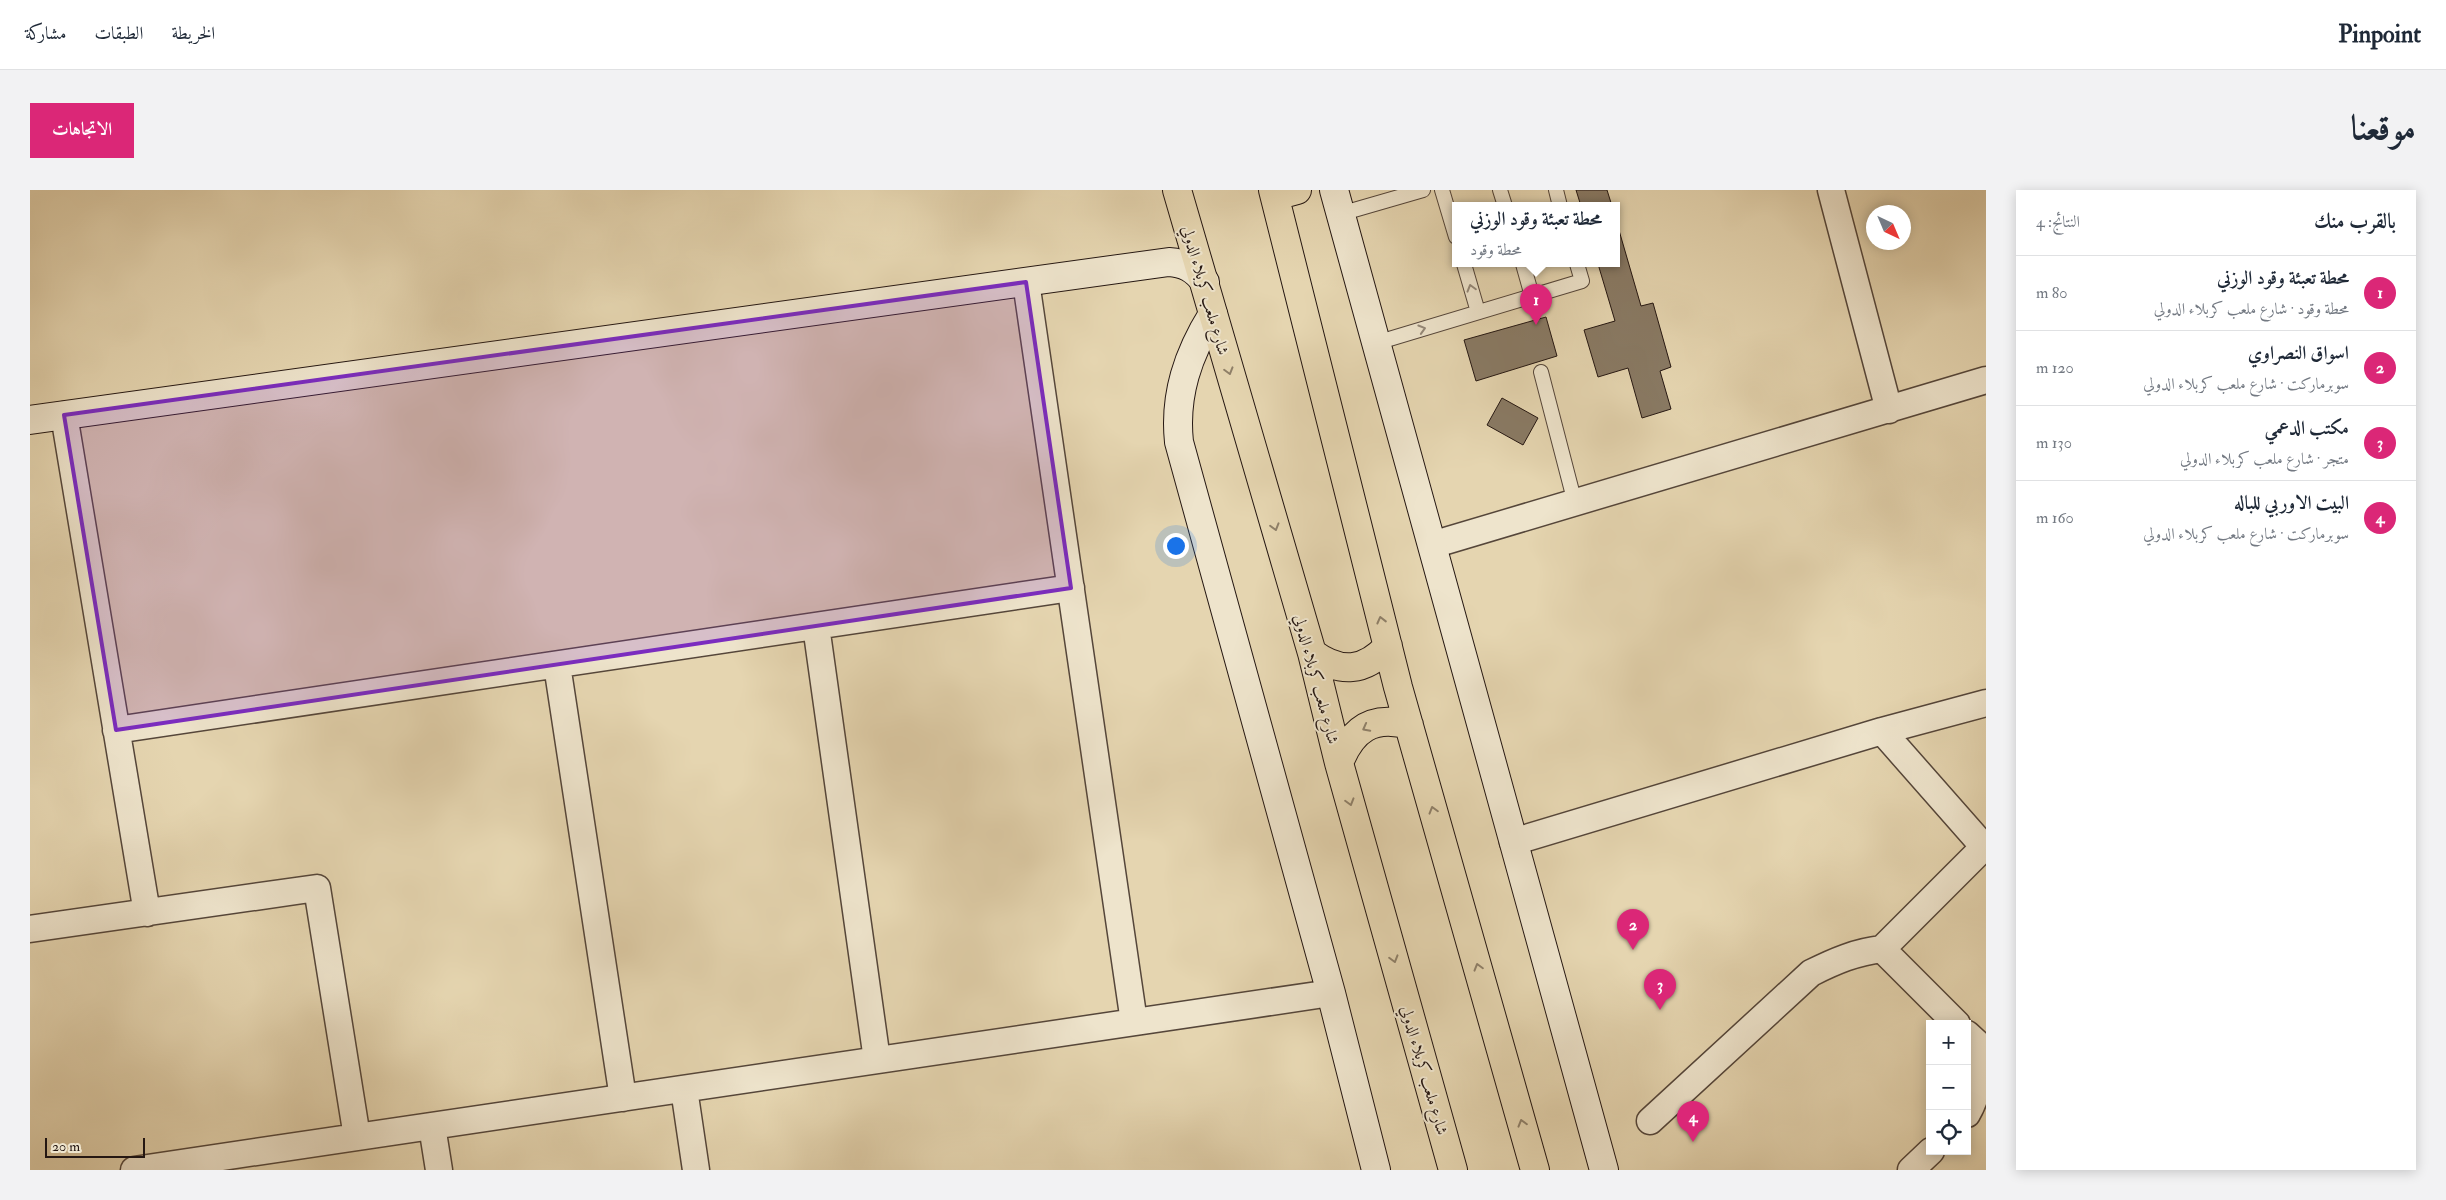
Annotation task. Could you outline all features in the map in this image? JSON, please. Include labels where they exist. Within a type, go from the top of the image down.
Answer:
[{"type":"main road","name":"شارع ملعب كربلاء الدولي","points":[[1177,190],[1312,653],[1339,763],[1453,1170]]},
{"type":"main road","points":[[1282,192],[1388,646],[1535,1170]]},
{"type":"main road","points":[[1312,653],[1324,662],[1337,667],[1352,667],[1366,664],[1388,646]]},
{"type":"main road","points":[[1339,763],[1353,736],[1365,727],[1387,721],[1409,726]]},
{"type":"street","points":[[1831,190],[1889,410]]},
{"type":"street","points":[[1337,202],[1604,1170]]},
{"type":"street","points":[[30,420],[1169,262],[1180,263],[1191,268],[1205,282]]},
{"type":"street","points":[[1026,282],[1134,1022]]},
{"type":"street","points":[[1213,314],[1195,346],[1182,386],[1178,406],[1180,442],[1331,993],[1376,1170]]},
{"type":"street","points":[[1432,545],[1986,380]]},
{"type":"street","points":[[64,415],[147,912]]},
{"type":"street","points":[[116,730],[1071,588]]},
{"type":"street","points":[[816,626],[877,1060]]},
{"type":"street","points":[[557,665],[623,1098]]},
{"type":"street","points":[[1513,842],[1882,731],[1986,703]]},
{"type":"street","points":[[1650,1121],[1812,973],[1835,960],[1853,954],[1882,949],[1985,848],[1882,731]]},
{"type":"street","points":[[30,929],[317,888],[357,1137]]},
{"type":"street","points":[[1882,949],[1953,1020]]},
{"type":"street","points":[[134,1170],[188,1166],[357,1137],[1331,993]]},
{"type":"street","points":[[1969,1110],[1976,1098],[1980,1074],[1978,1040]]},
{"type":"street","points":[[684,1089],[696,1170]]},
{"type":"street","points":[[432,1126],[439,1170]]},
{"type":"street","points":[[1911,1170],[1927,1155]]},
{"type":"lane","points":[[1337,202],[1423,190]]},
{"type":"lane","points":[[1442,190],[1452,224]]},
{"type":"lane","points":[[1500,190],[1504,202]]},
{"type":"lane","points":[[1465,267],[1478,312]]},
{"type":"lane","points":[[1523,267],[1532,296]]},
{"type":"lane","points":[[1376,343],[1582,281],[1578,267]]},
{"type":"lane","points":[[1541,372],[1575,503]]},
{"type":"highlighted area","points":[[1026,282],[1071,588],[116,730],[64,415]]},
{"type":"building","points":[[1576,190],[1607,190],[1611,202],[1580,202]]},
{"type":"building","points":[[1620,234],[1641,306],[1653,303],[1671,367],[1660,371],[1671,409],[1642,418],[1628,368],[1598,377],[1584,330],[1615,321],[1599,267],[1620,267]]},
{"type":"building","points":[[1546,317],[1557,356],[1476,381],[1464,340]]},
{"type":"building","points":[[1502,398],[1538,418],[1523,445],[1487,425]]},
{"type":"place","name":"محطة تعبئة وقود الوزني","points":[[1536,325]]},
{"type":"place","name":"اسواق النصراوي","points":[[1633,950]]},
{"type":"place","name":"مكتب الدعمي","points":[[1660,1010]]},
{"type":"place","name":"البيت الاوربي للباله","points":[[1693,1142]]}]
